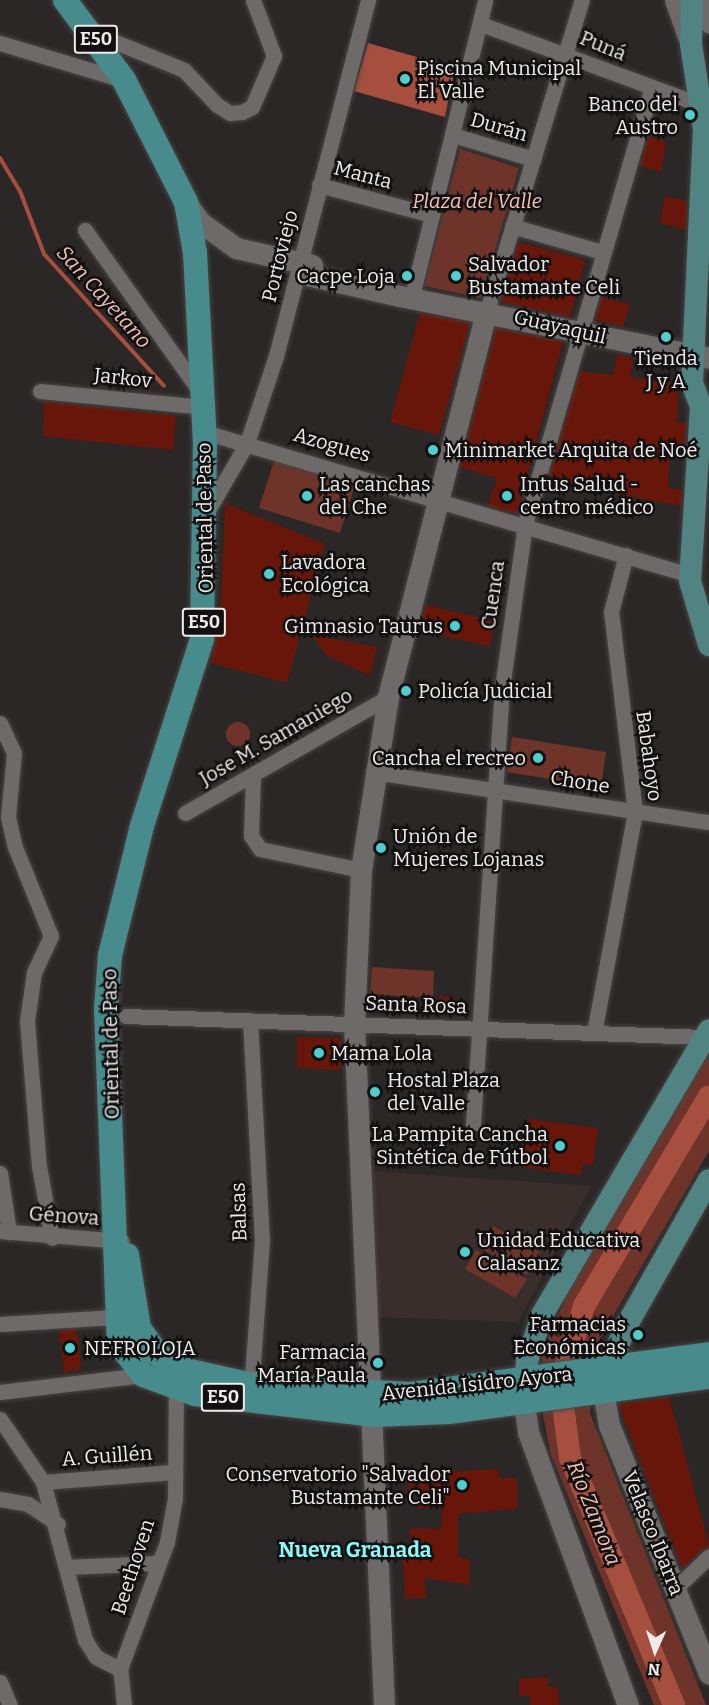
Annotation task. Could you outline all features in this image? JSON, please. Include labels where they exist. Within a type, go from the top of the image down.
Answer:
[{"type":"highway","name":"Oriental de Paso","points":[[65,0],[91,32],[124,80],[186,202],[195,253],[204,432],[207,512],[202,639],[142,826],[110,955],[106,1009],[120,1241]]},
{"type":"highway","name":"E50","points":[[120,1241],[115,1317],[119,1344],[143,1375]]},
{"type":"highway","name":"E50","points":[[120,1241],[142,1337],[176,1378]]},
{"type":"highway","name":"Avenida Isidro Ayora","points":[[143,1375],[176,1378],[251,1393],[373,1405],[528,1392],[599,1381],[709,1354]]},
{"type":"highway","name":"Avenida Isidro Ayora","points":[[599,1381],[709,1377]]},
{"type":"main road","points":[[675,0],[691,44],[705,107],[701,357],[692,383],[705,401],[690,575],[709,645]]},
{"type":"main road","points":[[691,44],[692,0]]},
{"type":"main road","points":[[704,0],[709,22]]},
{"type":"main road","name":"Guayaquil","points":[[186,202],[200,222],[236,248],[300,266],[403,288],[412,296],[701,357]]},
{"type":"main road","points":[[384,1705],[373,1405],[354,1024],[361,870],[373,772],[388,697],[487,310]]},
{"type":"main road","points":[[628,1705],[528,1432],[528,1392],[542,1315],[707,1034]]},
{"type":"main road","points":[[599,1381],[709,1180]]},
{"type":"main road","name":"Velasco Ibarra","points":[[599,1381],[609,1425],[709,1674]]},
{"type":"street","points":[[91,32],[184,70],[217,105],[230,113],[242,112],[252,107],[274,56],[253,0]]},
{"type":"street","name":"Portoviejo","points":[[207,512],[247,443],[300,266],[368,0]]},
{"type":"street","points":[[412,296],[481,24],[485,0]]},
{"type":"street","points":[[487,310],[582,0]]},
{"type":"street","name":"Puná","points":[[481,24],[566,53],[705,107]]},
{"type":"street","points":[[0,43],[124,80]]},
{"type":"street","name":"Cuenca","points":[[473,1124],[477,1029],[498,791],[502,688],[525,524],[602,252],[652,88]]},
{"type":"street","name":"Durán","points":[[453,135],[532,159]]},
{"type":"street","name":"Manta","points":[[319,185],[432,215]]},
{"type":"street","points":[[513,226],[602,252]]},
{"type":"street","points":[[85,230],[202,400]]},
{"type":"street","name":"Jarkov","points":[[40,391],[202,400]]},
{"type":"street","name":"Azogues","points":[[204,432],[441,497],[690,575]]},
{"type":"street","name":"Babahoyo","points":[[594,1033],[635,812],[611,612],[626,555]]},
{"type":"street","name":"Jose M. Samaniego","points":[[185,813],[388,697]]},
{"type":"street","points":[[0,723],[14,753],[8,817],[15,847],[51,936],[34,972],[27,1021],[39,1166],[52,1238]]},
{"type":"street","name":"Chone","points":[[373,772],[709,822]]},
{"type":"street","points":[[253,776],[251,836],[260,849],[361,870]]},
{"type":"street","name":"Santa Rosa","points":[[126,1016],[594,1033],[707,1034]]},
{"type":"street","name":"Balsas","points":[[250,1020],[262,1240],[251,1393]]},
{"type":"street","points":[[0,1173],[4,1232]]},
{"type":"street","name":"Génova","points":[[4,1232],[52,1238],[120,1241]]},
{"type":"street","points":[[0,1324],[115,1317]]},
{"type":"street","points":[[0,1392],[143,1375]]},
{"type":"street","name":"Beethoven","points":[[124,1705],[120,1669],[158,1563],[175,1498],[176,1378]]},
{"type":"street","points":[[0,1419],[44,1482],[58,1524],[66,1567],[85,1640],[96,1657],[120,1669]]},
{"type":"street","name":"A. Guillén","points":[[44,1482],[174,1472]]},
{"type":"street","points":[[0,1499],[28,1504],[58,1524]]},
{"type":"street","points":[[675,1589],[709,1556]]},
{"type":"street","points":[[66,1567],[158,1563]]},
{"type":"street","points":[[0,1682],[10,1705]]},
{"type":"shaded area","name":"Piscina Municipal El Valle","points":[[368,43],[455,68],[445,117],[354,91]]},
{"type":"shaded area","name":"Unidad Educativa Calasanz","points":[[371,1171],[591,1186],[518,1322],[376,1317]]},
{"type":"green space","name":"Plaza del Valle","points":[[460,149],[519,168],[481,298],[424,286]]},
{"type":"green space","name":"Las canchas del Che","points":[[275,458],[356,481],[340,533],[259,508]]},
{"type":"green space","points":[[238,722],[243,723],[249,729],[249,739],[243,745],[238,746],[233,745],[227,739],[226,734],[227,729],[233,723]]},
{"type":"green space","points":[[512,737],[606,752],[601,787],[507,772]]},
{"type":"green space","points":[[372,967],[434,971],[433,998],[370,994]]},
{"type":"green space","points":[[709,1045],[709,1151],[591,1354],[590,1413],[706,1705],[654,1705],[551,1455],[542,1410],[542,1354],[569,1289]]},
{"type":"green space","points":[[493,1226],[540,1252],[527,1275],[480,1248]]},
{"type":"green space","points":[[476,1250],[527,1279],[515,1298],[465,1269]]},
{"type":"building","points":[[648,136],[666,141],[661,172],[640,166]]},
{"type":"building","points":[[665,196],[687,201],[686,230],[660,223]]},
{"type":"building","points":[[518,242],[585,260],[570,317],[501,302]]},
{"type":"building","points":[[601,297],[630,304],[623,327],[595,320]]},
{"type":"building","points":[[420,313],[470,323],[439,435],[390,422]]},
{"type":"building","points":[[496,328],[563,342],[517,514],[488,506],[497,478],[460,467]]},
{"type":"building","points":[[617,354],[633,358],[630,377],[679,384],[677,422],[686,423],[685,449],[670,448],[668,488],[682,490],[681,506],[548,481],[580,371],[613,375]]},
{"type":"building","points":[[44,401],[176,416],[173,450],[43,436]]},
{"type":"building","name":"Lavadora Ecológica","points":[[225,503],[325,544],[287,683],[211,663],[221,602]]},
{"type":"building","name":"Gimnasio Taurus","points":[[425,605],[494,621],[490,646],[418,631]]},
{"type":"building","points":[[312,635],[377,647],[370,676],[326,655]]},
{"type":"building","points":[[439,996],[454,997],[454,1013],[438,1012]]},
{"type":"building","name":"Mama Lola","points":[[297,1037],[341,1038],[341,1070],[297,1068]]},
{"type":"building","name":"La Pampita Cancha Sintética de Fútbol","points":[[528,1119],[598,1128],[593,1165],[582,1164],[581,1175],[521,1167]]},
{"type":"building","name":"NEFROLOJA","points":[[77,1329],[81,1369],[64,1372],[59,1330]]},
{"type":"building","points":[[669,1397],[709,1545],[682,1569],[618,1404]]},
{"type":"building","points":[[498,1469],[499,1478],[517,1478],[517,1509],[458,1514],[458,1556],[470,1560],[470,1585],[425,1578],[426,1598],[405,1599],[403,1558],[410,1557],[410,1528],[441,1529],[442,1508],[418,1508],[417,1492],[408,1492],[407,1474]]},
{"type":"building","points":[[548,1677],[548,1687],[558,1687],[559,1705],[530,1705],[530,1696],[519,1696],[519,1679]]},
{"type":"waterway","name":"San Cayetano","points":[[0,158],[20,191],[44,254],[164,386]]},
{"type":"waterway","name":"Río Zamora","points":[[674,1705],[570,1458],[560,1383],[584,1306],[709,1096]]},
{"type":"place","name":"Piscina Municipal El Valle","points":[[405,79]]},
{"type":"place","name":"Banco del Austro","points":[[690,115]]},
{"type":"place","name":"Cacpe Loja","points":[[407,276]]},
{"type":"place","name":"Salvador Bustamante Celi","points":[[456,276]]},
{"type":"place","name":"Tienda J y A","points":[[666,337]]},
{"type":"place","name":"Minimarket Arquita de Noé","points":[[433,450]]},
{"type":"place","name":"Las canchas del Che","points":[[307,496]]},
{"type":"place","name":"Intus Salud - centro médico","points":[[507,496]]},
{"type":"place","name":"Lavadora Ecológica","points":[[269,574]]},
{"type":"place","name":"Gimnasio Taurus","points":[[455,626]]},
{"type":"place","name":"Policía Judicial","points":[[406,691]]},
{"type":"place","name":"Cancha el recreo","points":[[538,758]]},
{"type":"place","name":"Unión de Mujeres Lojanas","points":[[381,848]]},
{"type":"place","name":"Mama Lola","points":[[319,1053]]},
{"type":"place","name":"Hostal Plaza del Valle","points":[[375,1092]]},
{"type":"place","name":"La Pampita Cancha Sintética de Fútbol","points":[[560,1146]]},
{"type":"place","name":"Unidad Educativa Calasanz","points":[[465,1252]]},
{"type":"place","name":"Farmacias Económicas","points":[[638,1335]]},
{"type":"place","name":"NEFROLOJA","points":[[70,1348]]},
{"type":"place","name":"Farmacia María Paula","points":[[378,1363]]},
{"type":"place","name":"Conservatorio \"Salvador Bustamante Celi\"","points":[[462,1485]]},
{"type":"district","name":"Nueva Granada","points":[[355,1550]]}]
